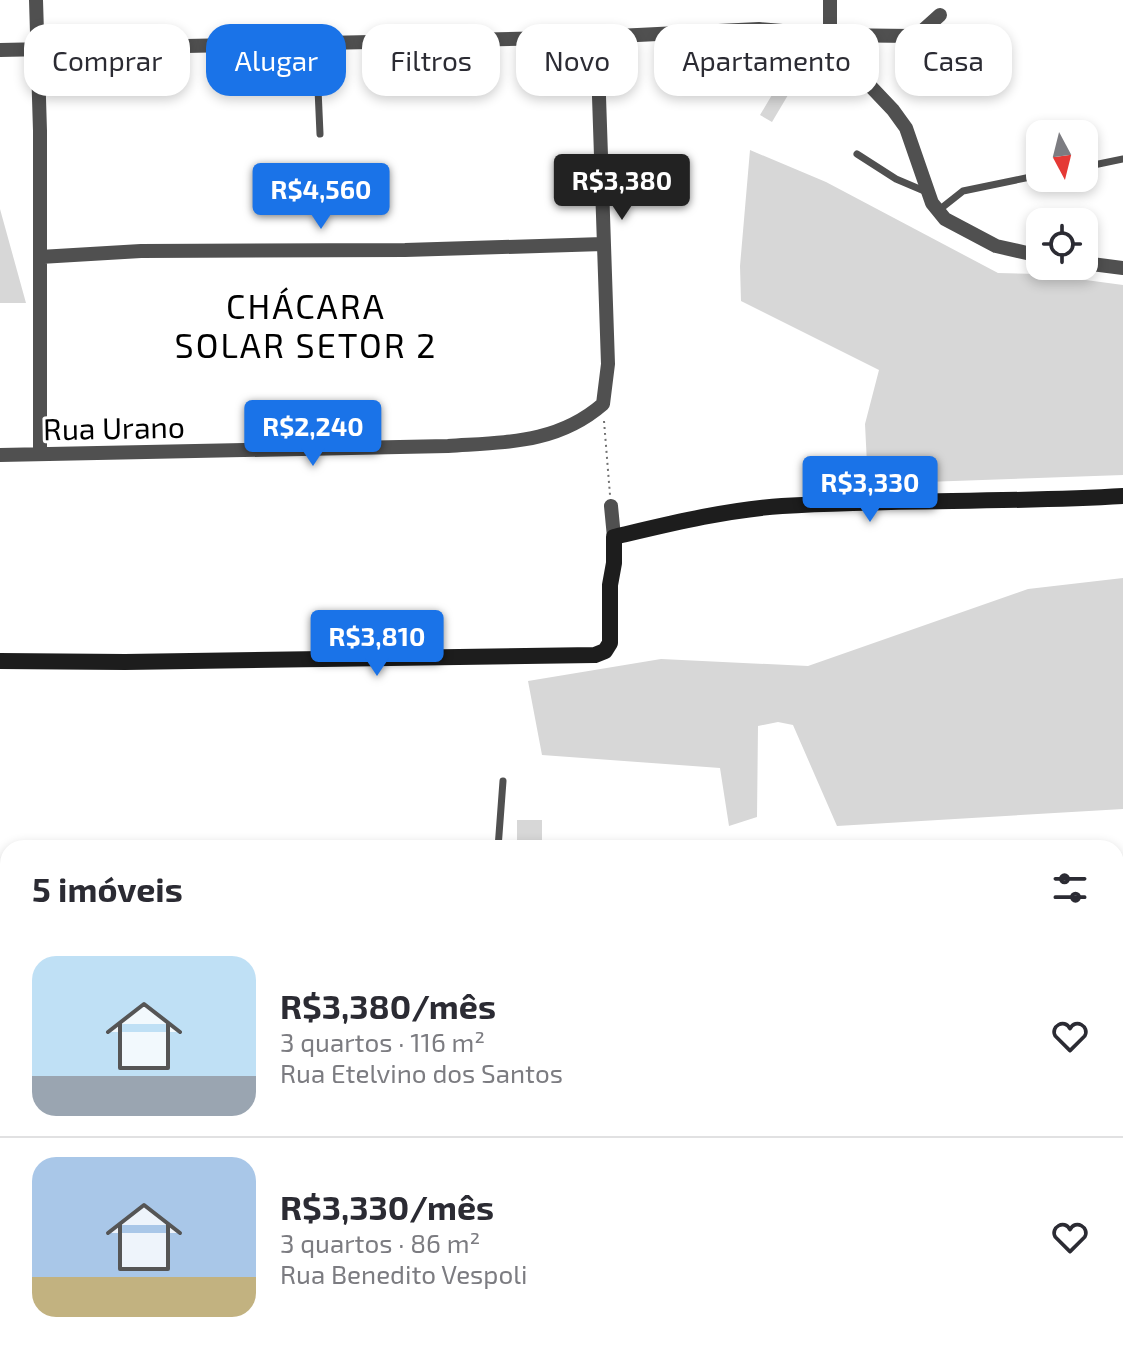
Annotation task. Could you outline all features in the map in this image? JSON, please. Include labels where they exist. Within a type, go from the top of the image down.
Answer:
[{"type":"street","points":[[36,0],[37,24]]},
{"type":"street","points":[[830,0],[830,24]]},
{"type":"street","points":[[879,36],[911,36],[920,33],[940,15]]},
{"type":"street","points":[[346,43],[516,39]]},
{"type":"street","points":[[0,50],[24,49]]},
{"type":"street","points":[[879,95],[906,128],[929,193],[945,219],[996,246],[1026,253]]},
{"type":"street","points":[[39,96],[40,454]]},
{"type":"street","points":[[599,96],[608,364],[603,404]]},
{"type":"street","points":[[40,257],[141,251],[405,250],[603,244]]},
{"type":"street","points":[[1098,265],[1123,268]]},
{"type":"street","name":"Rua Urano","points":[[0,455],[448,446],[519,441],[559,431],[584,420],[603,404]]},
{"type":"street","points":[[614,537],[722,513],[781,506],[1123,496]]},
{"type":"street","points":[[0,661],[595,655],[605,651],[610,643],[610,585],[614,563],[611,506]]},
{"type":"lane","points":[[318,96],[320,134]]},
{"type":"lane","points":[[857,154],[896,179],[929,193]]},
{"type":"lane","points":[[1098,164],[1123,159]]},
{"type":"lane","points":[[939,211],[963,191],[1026,178]]},
{"type":"lane","points":[[499,840],[503,781]]},
{"type":"path","points":[[603,404],[611,506]]},
{"type":"shaded area","points":[[771,96],[787,96],[772,122],[760,115]]},
{"type":"shaded area","points":[[750,150],[826,182],[998,273],[1026,274],[1026,280],[1086,280],[1123,285],[1123,475],[868,484],[865,424],[879,370],[741,301],[740,266]]},
{"type":"shaded area","points":[[0,209],[26,303],[0,303]]},
{"type":"shaded area","points":[[1123,578],[1123,809],[837,826],[793,725],[778,722],[758,726],[757,817],[729,826],[720,768],[542,755],[528,681],[661,659],[808,666],[1028,589]]},
{"type":"shaded area","points":[[517,820],[542,820],[542,840],[517,840]]},
{"type":"district","name":"CHÁCARA SOLAR SETOR 2","points":[[306,324]]}]
